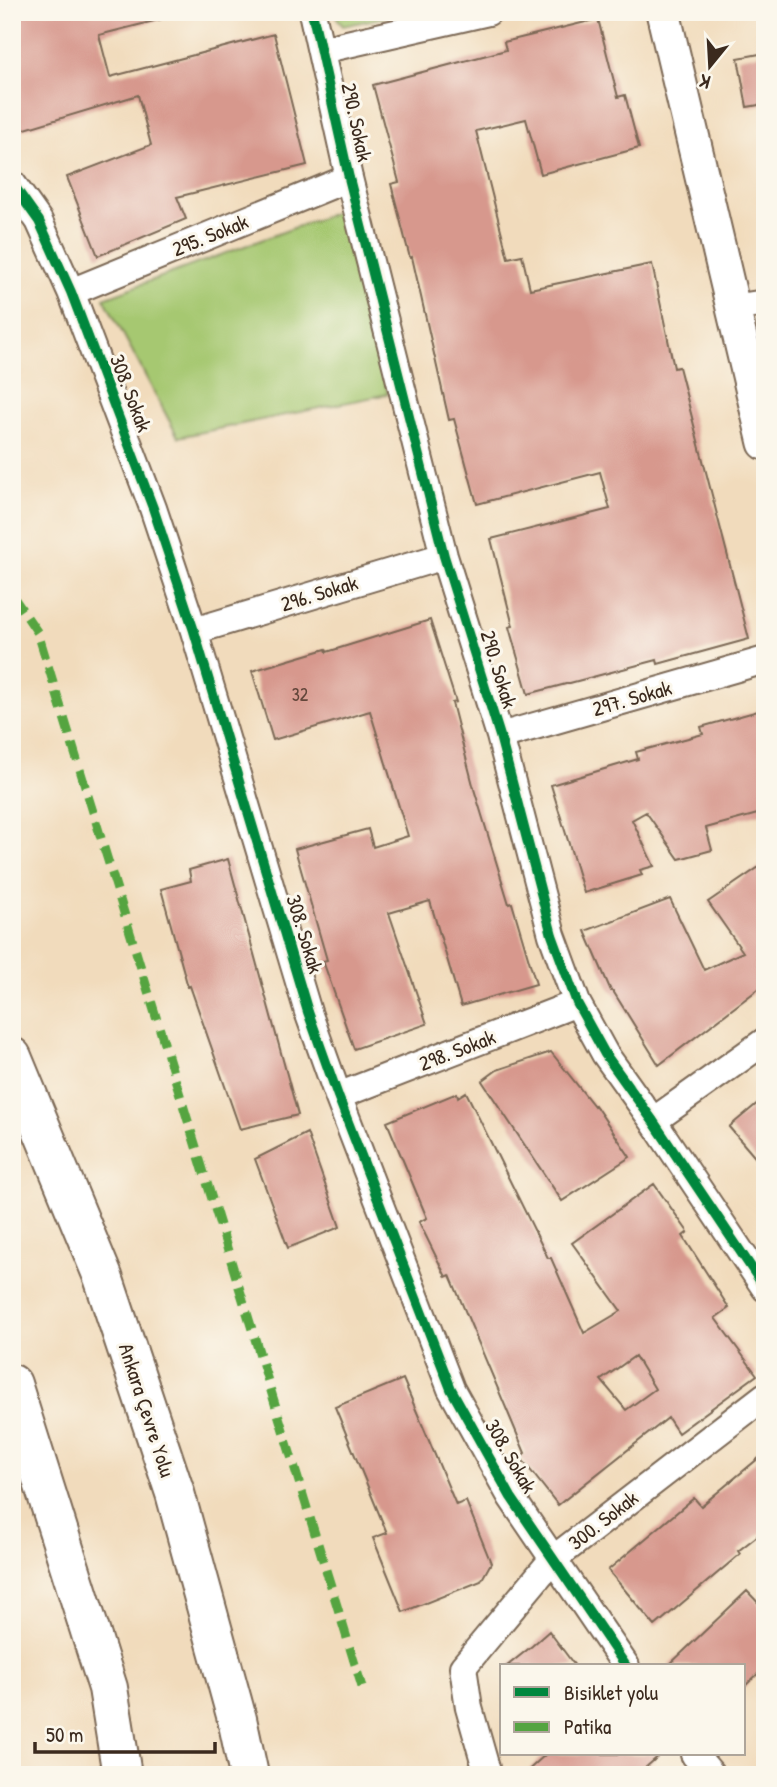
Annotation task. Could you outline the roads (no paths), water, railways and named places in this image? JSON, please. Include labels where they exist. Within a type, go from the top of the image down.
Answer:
[{"type":"highway","name":"Ankara Çevre Yolu","points":[[12,1057],[103,1277],[175,1493],[237,1720],[249,1775]]},
{"type":"highway","points":[[12,1384],[108,1688],[122,1775]]},
{"type":"street","name":"290. Sokak","points":[[312,12],[349,177],[444,556],[500,736],[551,935],[577,1003],[605,1054],[765,1288]]},
{"type":"street","points":[[321,50],[488,12]]},
{"type":"street","points":[[663,12],[749,306],[765,443]]},
{"type":"street","name":"295. Sokak","points":[[71,292],[349,177]]},
{"type":"street","name":"308. Sokak","points":[[12,183],[38,221],[71,292],[153,508],[194,631],[232,766],[308,1012],[451,1389],[511,1497],[625,1664]]},
{"type":"street","name":"296. Sokak","points":[[194,631],[444,556]]},
{"type":"street","name":"297. Sokak","points":[[500,736],[765,660]]},
{"type":"street","name":"298. Sokak","points":[[338,1096],[577,1003]]},
{"type":"street","points":[[653,1121],[765,1041]]},
{"type":"street","name":"300. Sokak","points":[[488,1775],[469,1709],[463,1667],[552,1560],[765,1396]]},
{"type":"street","points":[[696,1756],[712,1775]]}]
